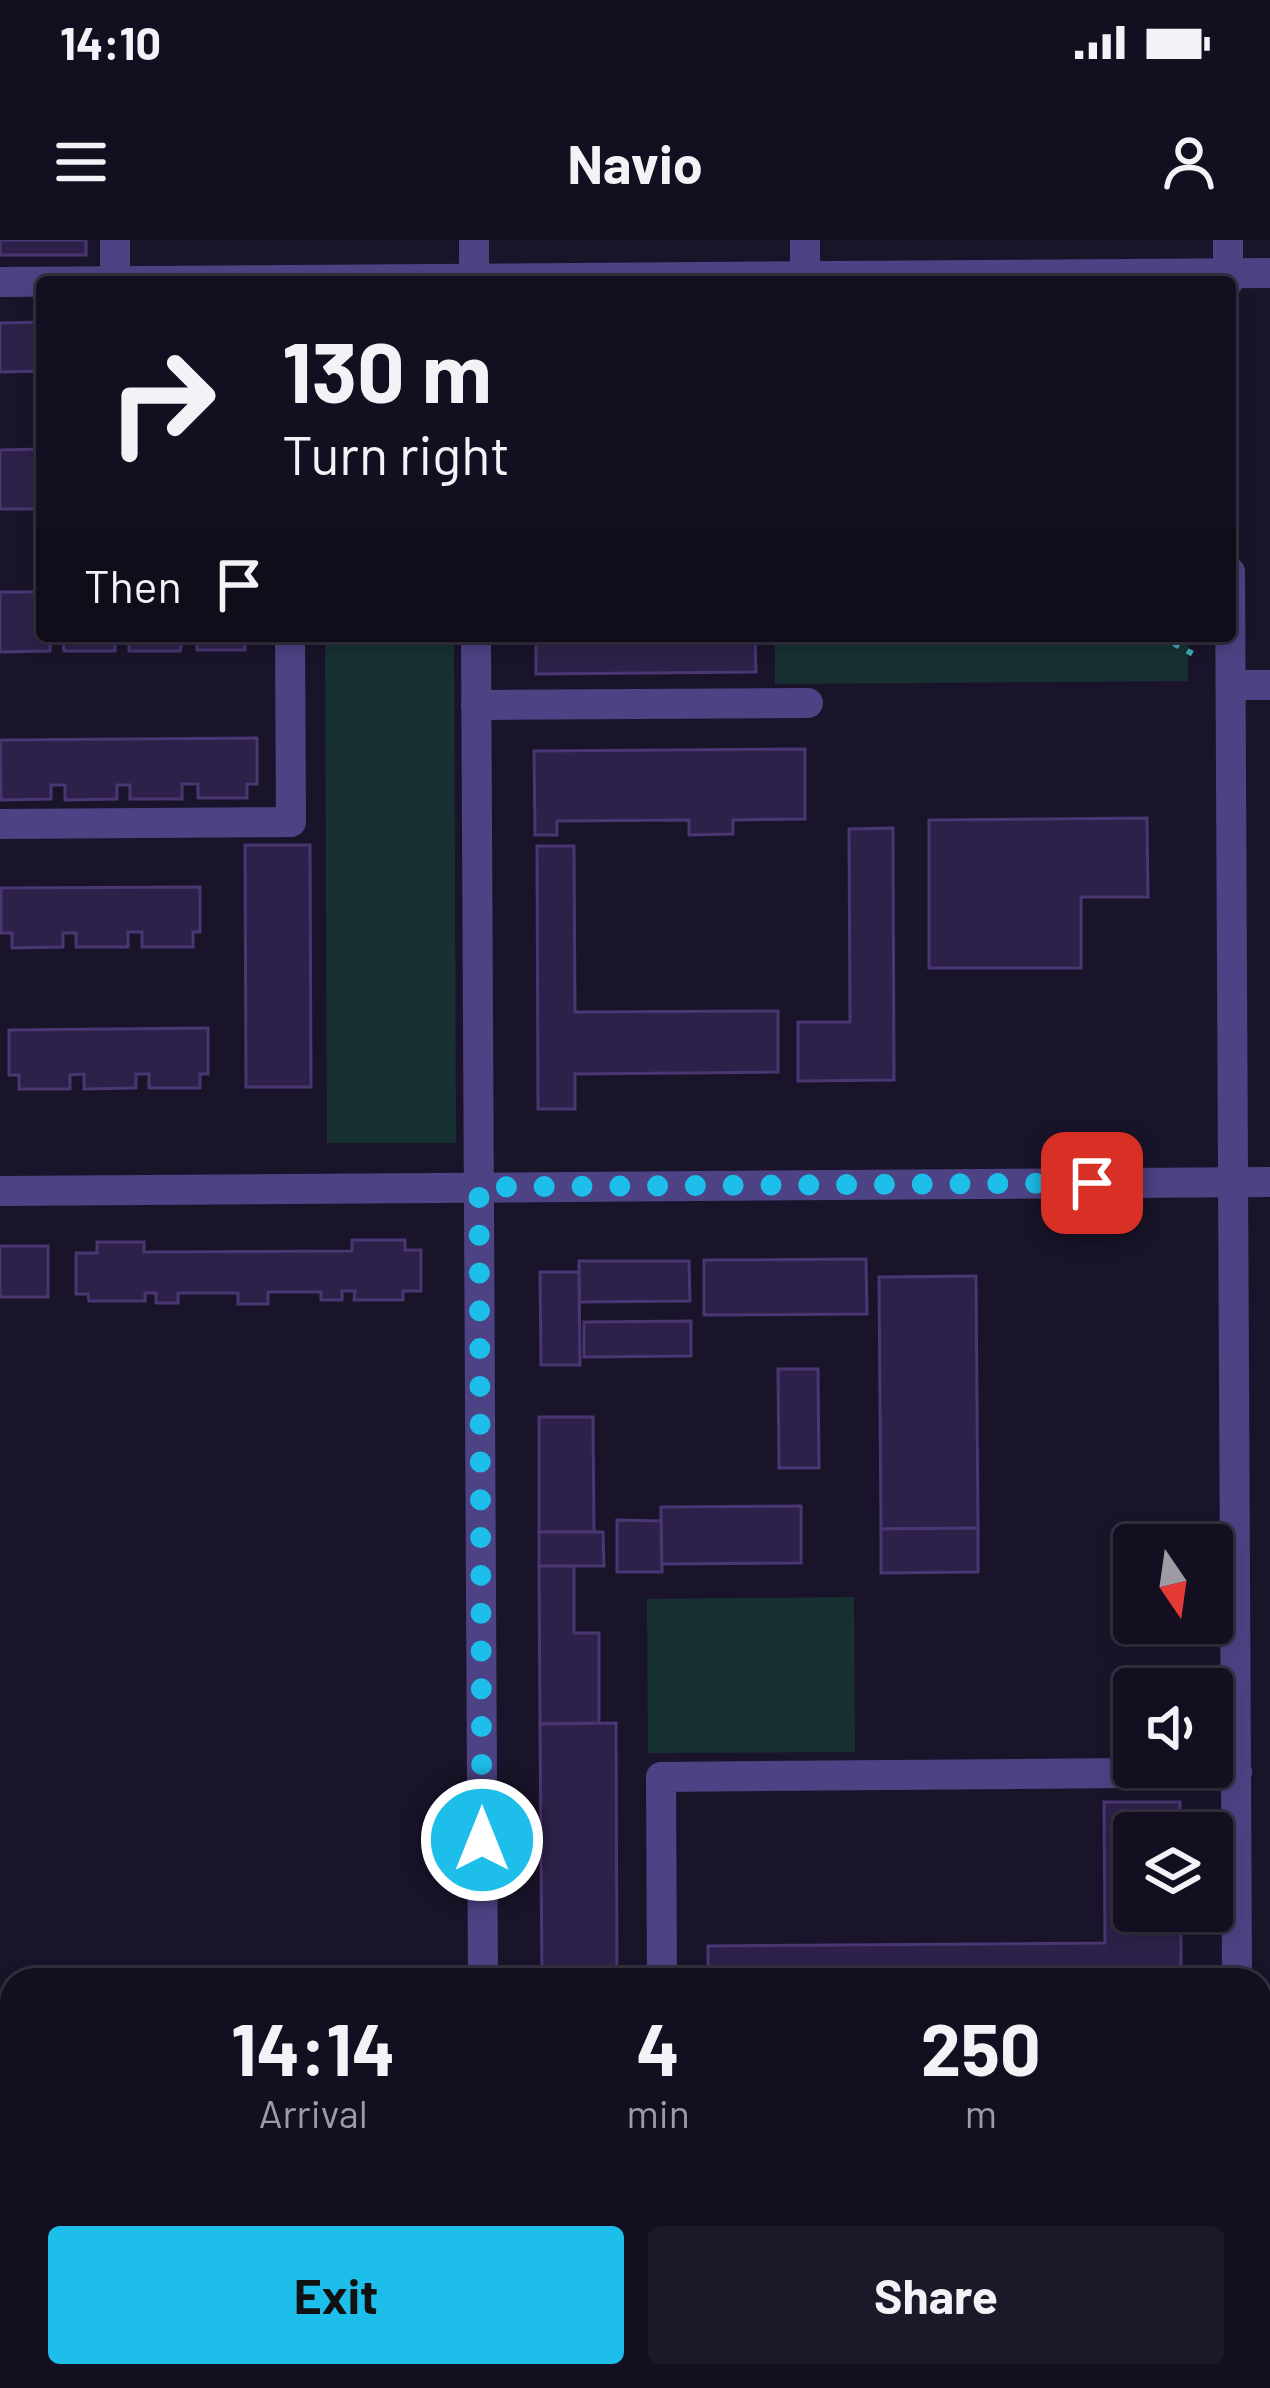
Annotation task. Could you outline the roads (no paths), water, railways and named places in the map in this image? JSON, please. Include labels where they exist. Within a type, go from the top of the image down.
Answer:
[{"type":"street","points":[[115,240],[116,276]]},
{"type":"street","points":[[474,240],[474,276]]},
{"type":"street","points":[[805,240],[805,276]]},
{"type":"street","points":[[1228,240],[1228,276]]},
{"type":"street","points":[[1236,277],[1270,273]]},
{"type":"street","points":[[0,282],[36,282]]},
{"type":"street","points":[[0,824],[291,822],[290,642]]},
{"type":"street","points":[[476,642],[483,1968]]},
{"type":"street","points":[[1231,642],[1238,1968]]},
{"type":"street","points":[[1231,678],[1270,685]]},
{"type":"street","points":[[476,705],[808,703]]},
{"type":"street","points":[[0,1191],[1270,1182]]},
{"type":"street","points":[[662,1968],[661,1777],[1237,1772]]}]
